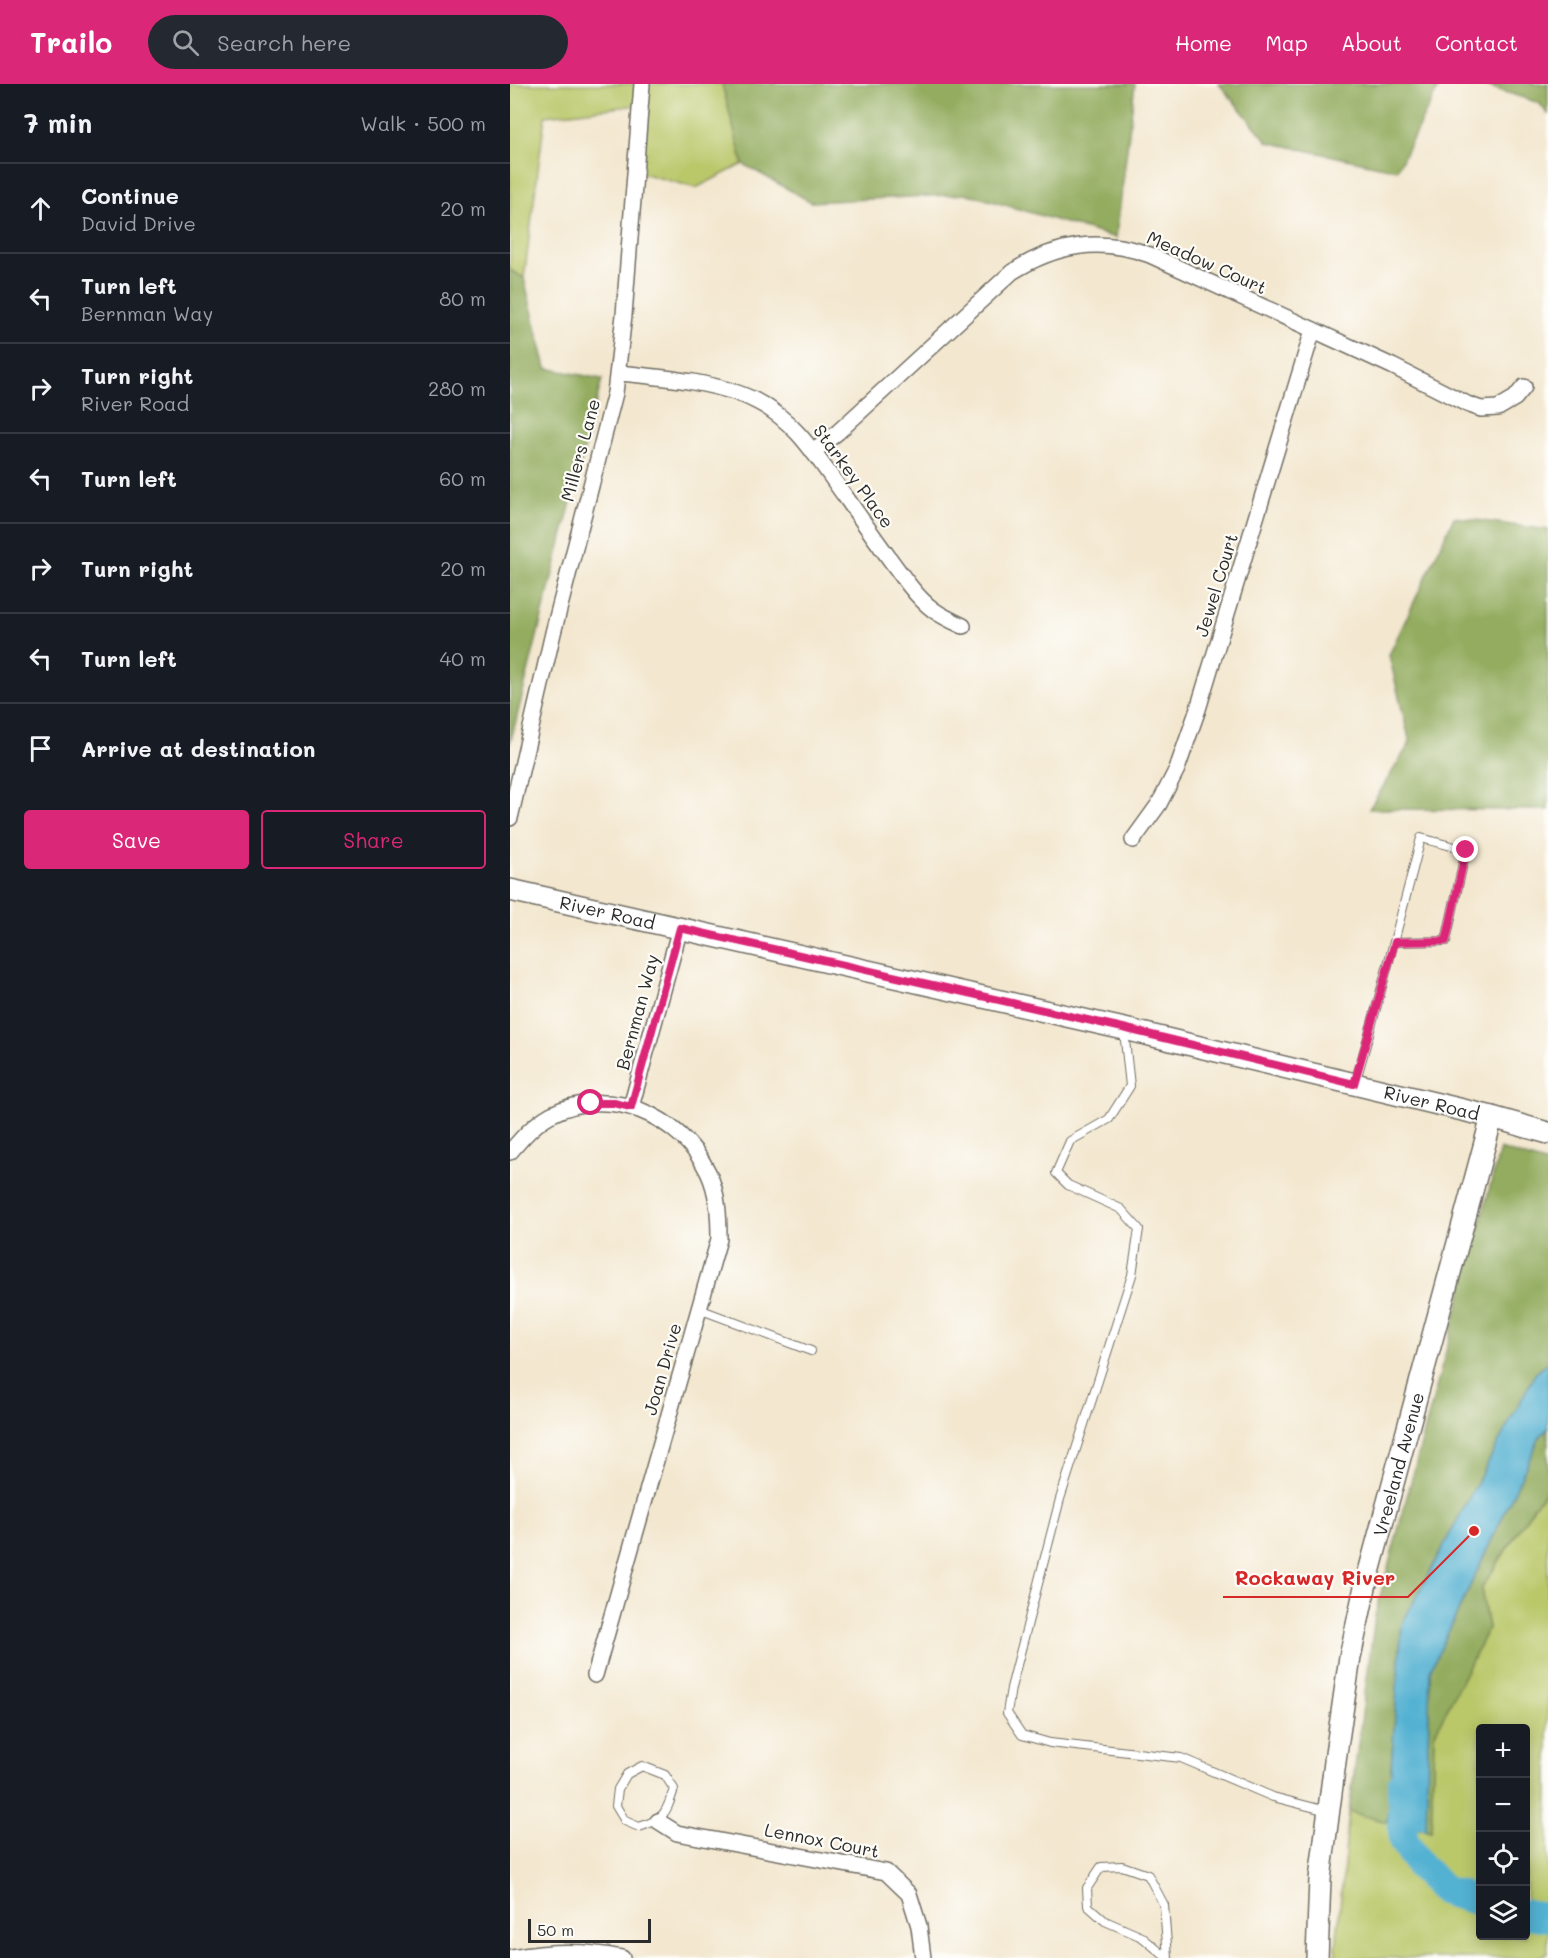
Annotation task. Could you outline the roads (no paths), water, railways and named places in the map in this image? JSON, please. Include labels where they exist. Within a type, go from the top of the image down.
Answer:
[{"type":"street","name":"Millers Lane","points":[[510,818],[553,633],[619,373],[642,84]]},
{"type":"street","name":"Meadow Court","points":[[813,452],[838,432],[1012,272],[1041,255],[1062,249],[1095,245],[1118,246],[1140,251],[1481,409],[1498,408],[1515,398],[1524,387]]},
{"type":"street","name":"Jewel Court","points":[[1133,840],[1159,804],[1177,769],[1198,709],[1313,330]]},
{"type":"street","name":"Starkey Place","points":[[619,373],[665,377],[736,392],[776,412],[803,437],[924,603],[937,615],[963,626]]},
{"type":"street","name":"River Road","points":[[510,890],[1123,1028],[1492,1117],[1548,1133]]},
{"type":"street","name":"Bernman Way","points":[[631,1107],[680,928]]},
{"type":"street","name":"Joan Drive","points":[[510,1152],[539,1122],[559,1111],[591,1103],[614,1103],[656,1116],[674,1129],[690,1145],[708,1173],[716,1194],[719,1239],[596,1675]]},
{"type":"street","name":"Vreeland Avenue","points":[[1317,1958],[1320,1879],[1350,1658],[1365,1587],[1492,1117]]},
{"type":"street","name":"Lennox Court","points":[[658,1821],[677,1833],[886,1872],[909,1894],[919,1926],[923,1958]]},
{"type":"street","points":[[511,1958],[539,1953],[572,1952],[622,1958]]},
{"type":"lane","points":[[1354,1084],[1395,942],[1421,838],[1466,850],[1446,941],[1395,942]]},
{"type":"lane","points":[[1123,1028],[1130,1086],[1109,1119],[1070,1141],[1056,1173],[1068,1185],[1121,1209],[1139,1229],[1132,1275],[1060,1499],[1011,1688],[1007,1713],[1022,1735],[1050,1743],[1181,1758],[1273,1797],[1329,1811]]},
{"type":"lane","points":[[699,1309],[811,1351]]},
{"type":"lane","points":[[642,1766],[665,1775],[674,1789],[668,1807],[658,1821],[639,1827],[625,1821],[616,1806],[618,1789],[627,1774],[642,1766]]},
{"type":"lane","points":[[1122,1866],[1148,1875],[1164,1905],[1168,1958],[1142,1937],[1105,1921],[1089,1906],[1087,1887],[1101,1867],[1122,1866]]},
{"type":"water","points":[[1548,1362],[1548,1428],[1540,1437],[1430,1671],[1426,1830],[1387,1822],[1402,1624],[1535,1374]]},
{"type":"waterway","points":[[1402,1784],[1403,1840],[1420,1866],[1445,1891],[1476,1900]]},
{"type":"waterway","points":[[1530,1915],[1548,1917]]},
{"type":"place","name":"Rockaway River","points":[[1474,1531]]}]
